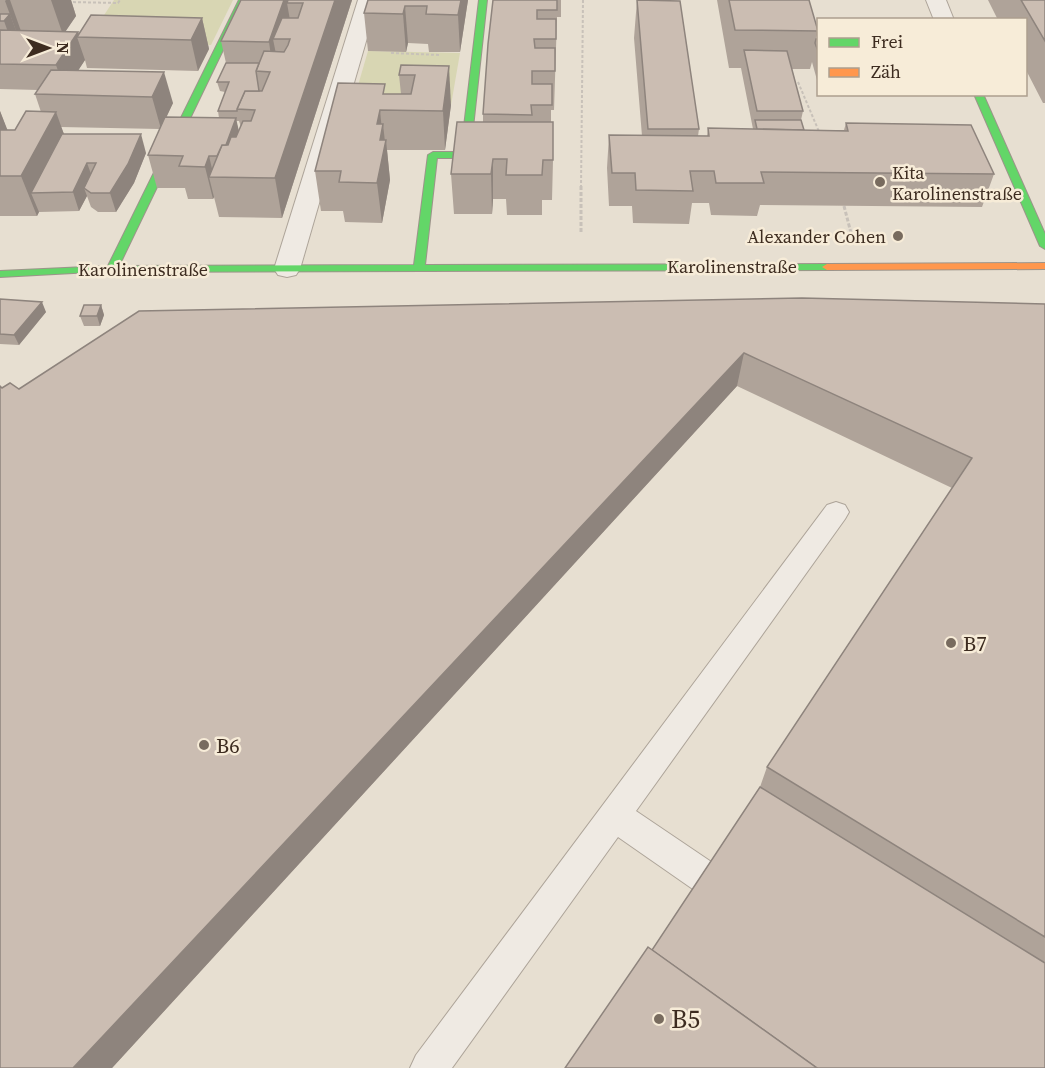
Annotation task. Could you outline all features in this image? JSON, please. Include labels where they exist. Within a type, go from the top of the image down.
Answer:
[{"type":"street","points":[[112,269],[243,0]]},
{"type":"street","points":[[287,268],[368,0]]},
{"type":"street","points":[[419,268],[434,155],[465,155],[483,0]]},
{"type":"street","points":[[936,0],[943,18]]},
{"type":"street","points":[[979,96],[1045,246]]},
{"type":"street","name":"Karolinenstraße","points":[[0,274],[112,269],[1045,266]]},
{"type":"lane","points":[[429,1068],[836,512]]},
{"type":"lane","points":[[614,815],[760,915]]},
{"type":"path","points":[[58,2],[118,3],[120,0]]},
{"type":"path","points":[[581,266],[583,0]]},
{"type":"path","points":[[352,51],[477,56]]},
{"type":"path","points":[[798,82],[823,143]]},
{"type":"shaded area","points":[[114,0],[233,0],[211,45],[87,41]]},
{"type":"shaded area","points":[[368,51],[460,53],[451,105],[405,104],[350,113]]},
{"type":"building","points":[[241,0],[284,0],[269,42],[221,41]]},
{"type":"building","points":[[288,0],[335,0],[275,178],[209,177],[222,145],[228,145],[231,137],[236,137],[243,121],[251,121],[255,110],[237,109],[245,91],[262,91],[270,72],[256,71],[264,51],[284,52],[288,45],[290,39],[273,39],[282,18],[298,18],[303,3],[287,3]]},
{"type":"building","points":[[368,0],[461,0],[458,15],[426,14],[427,6],[405,6],[403,14],[364,13]]},
{"type":"building","points":[[493,0],[557,0],[557,10],[537,10],[537,19],[556,19],[556,39],[534,39],[535,48],[555,48],[555,71],[532,71],[532,84],[552,84],[552,105],[531,105],[532,115],[483,114]]},
{"type":"building","points":[[637,0],[680,1],[699,129],[648,129]]},
{"type":"building","points":[[729,0],[809,0],[817,28],[817,31],[735,30]]},
{"type":"building","points":[[1021,0],[1045,0],[1045,41]]},
{"type":"building","points":[[0,14],[10,14],[4,21],[0,21]]},
{"type":"building","points":[[91,15],[202,18],[191,40],[77,37]]},
{"type":"building","points":[[0,30],[78,32],[56,65],[0,64]]},
{"type":"building","points":[[744,50],[787,51],[803,111],[757,111]]},
{"type":"building","points":[[226,63],[259,63],[256,71],[259,91],[245,91],[237,111],[218,111],[229,82],[217,82]]},
{"type":"building","points":[[401,65],[449,66],[443,111],[380,110],[377,124],[383,124],[380,140],[386,140],[377,183],[339,182],[341,171],[315,171],[338,83],[385,84],[383,94],[411,94],[415,75],[399,75]]},
{"type":"building","points":[[51,70],[164,72],[152,97],[35,94]]},
{"type":"building","points":[[26,111],[56,112],[21,176],[0,176],[0,130],[15,130]]},
{"type":"building","points":[[165,117],[236,118],[226,145],[222,145],[217,156],[209,156],[205,167],[179,166],[183,156],[148,155]]},
{"type":"building","points":[[755,120],[801,120],[804,130],[757,129]]},
{"type":"building","points":[[457,122],[553,122],[553,160],[543,160],[542,175],[506,175],[507,159],[493,159],[491,174],[451,174]]},
{"type":"building","points":[[846,123],[971,125],[994,174],[761,172],[764,183],[716,183],[714,171],[690,171],[693,191],[636,190],[635,173],[612,173],[609,135],[709,136],[708,128],[848,131]]},
{"type":"building","points":[[62,134],[141,134],[128,164],[110,193],[91,193],[84,188],[96,163],[87,163],[73,192],[31,193]]},
{"type":"building","name":"B6","points":[[802,298],[1045,304],[1045,937],[767,767],[972,458],[744,353],[73,1068],[0,1068],[0,386],[2,388],[10,383],[19,389],[139,311]]},
{"type":"building","points":[[0,299],[42,302],[14,335],[0,334]]},
{"type":"building","points":[[84,305],[101,305],[97,316],[80,316]]},
{"type":"building","points":[[760,787],[1045,963],[1045,1068],[817,1068],[652,950]]},
{"type":"building","name":"B5","points":[[648,947],[817,1068],[565,1068]]},
{"type":"traffic: fast","points":[[112,269],[243,0]]},
{"type":"traffic: fast","points":[[419,268],[433,155],[465,155],[483,0]]},
{"type":"traffic: fast","points":[[979,96],[1045,246]]},
{"type":"traffic: fast","points":[[0,274],[92,269],[827,267]]},
{"type":"traffic: slow","points":[[827,267],[1045,266]]},
{"type":"place","name":"Kita Karolinenstraße","points":[[880,182]]},
{"type":"place","name":"Alexander Cohen","points":[[898,236]]},
{"type":"place","name":"B7","points":[[951,643]]},
{"type":"place","name":"B6","points":[[204,745]]},
{"type":"place","name":"B5","points":[[659,1019]]}]
